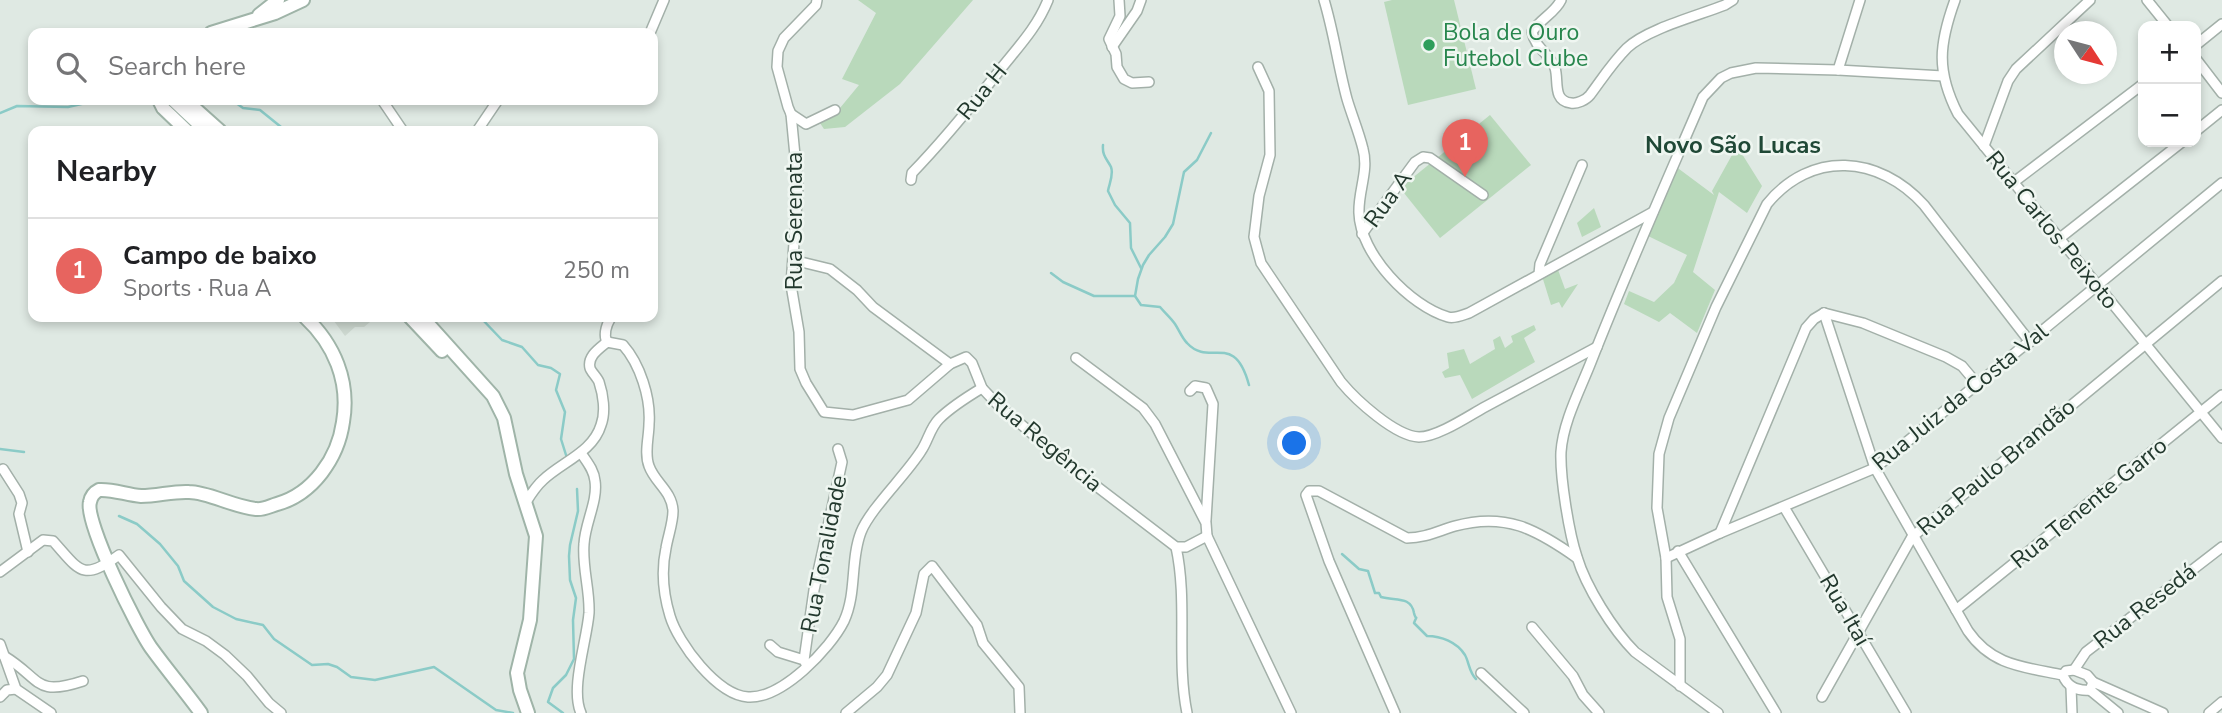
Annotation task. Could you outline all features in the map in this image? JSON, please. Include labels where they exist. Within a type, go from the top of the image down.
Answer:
[{"type":"street","points":[[254,19],[278,0]]},
{"type":"street","points":[[231,28],[303,0]]},
{"type":"street","points":[[652,28],[664,0]]},
{"type":"street","name":"Rua Serenata","points":[[817,0],[816,5],[784,38],[778,51],[777,66],[791,114],[798,187],[791,285],[799,332],[800,369],[824,412],[853,415],[908,400],[950,364]]},
{"type":"street","name":"Rua H","points":[[911,180],[912,173],[1027,39],[1048,0]]},
{"type":"street","points":[[1119,0],[1120,16],[1109,39],[1116,54],[1117,67],[1125,79],[1132,83],[1149,82]]},
{"type":"street","points":[[1112,47],[1138,11],[1141,0]]},
{"type":"street","points":[[1324,0],[1347,99],[1364,151],[1365,173],[1359,212],[1362,234],[1373,257],[1390,277],[1422,303],[1448,317],[1454,318],[1469,313],[1653,212]]},
{"type":"street","points":[[1561,0],[1555,10],[1536,25],[1532,33],[1534,41],[1556,70],[1557,91],[1564,100],[1573,104],[1590,95],[1616,59],[1645,35],[1733,0]]},
{"type":"street","points":[[1838,69],[1860,0]]},
{"type":"street","name":"Rua Carlos Peixoto","points":[[1955,0],[1944,36],[1943,76],[1948,95],[1958,114],[2222,438]]},
{"type":"street","points":[[1984,146],[2008,81],[2016,69],[2091,0]]},
{"type":"street","points":[[2147,0],[2164,21]]},
{"type":"street","points":[[2201,41],[2222,24]]},
{"type":"street","points":[[2201,66],[2222,93]]},
{"type":"street","points":[[1258,67],[1269,91],[1270,155],[1259,196],[1254,236],[1261,263],[1341,382],[1355,398],[1381,419],[1405,432],[1417,437],[1426,436],[1597,347]]},
{"type":"street","points":[[1718,713],[1625,642],[1600,606],[1577,558],[1563,478],[1561,453],[1564,434],[1653,212],[1703,97],[1711,86],[1731,73],[1756,68],[1838,69],[1943,76]]},
{"type":"street","points":[[2014,182],[2138,88]]},
{"type":"street","points":[[162,105],[182,126]]},
{"type":"street","points":[[183,105],[178,113],[184,126]]},
{"type":"street","points":[[185,105],[202,126]]},
{"type":"street","points":[[185,105],[213,126]]},
{"type":"street","points":[[385,105],[400,126]]},
{"type":"street","points":[[480,126],[495,105]]},
{"type":"street","points":[[791,114],[806,124],[835,110]]},
{"type":"street","points":[[2201,127],[2222,110]]},
{"type":"street","points":[[2060,238],[2176,147]]},
{"type":"street","name":"Rua A","points":[[1362,234],[1415,162],[1423,157],[1430,158],[1483,195]]},
{"type":"street","points":[[1680,686],[1681,639],[1667,597],[1666,558],[1657,508],[1659,454],[1669,418],[1716,307],[1767,204],[1778,190],[1791,180],[1843,164],[1877,171],[1896,179],[1911,190],[1924,205],[2030,342]]},
{"type":"street","points":[[1539,274],[1540,264],[1582,165]]},
{"type":"street","name":"Rua Juiz da Costa Val","points":[[1666,558],[1875,468],[2222,183]]},
{"type":"street","points":[[793,260],[830,269],[857,290],[873,307],[950,364]]},
{"type":"street","name":"Rua Paulo Brandão","points":[[1822,697],[1912,537],[2222,281]]},
{"type":"street","points":[[1720,533],[1806,328],[1824,313],[1863,323],[1946,357],[1962,366],[1978,384]]},
{"type":"street","points":[[1824,313],[1875,468],[1955,610],[1975,641],[1993,657],[2004,663],[2063,675],[2071,687],[2072,713]]},
{"type":"street","points":[[201,713],[169,668],[151,649],[122,597],[96,533],[89,512],[90,502],[99,489],[157,496],[189,492],[259,510],[290,500],[311,486],[341,438],[345,391],[330,345],[309,322]]},
{"type":"street","points":[[415,322],[491,398]]},
{"type":"street","points":[[426,322],[491,398],[504,418],[516,474],[536,536],[530,620],[517,673],[528,713]]},
{"type":"street","points":[[607,342],[605,338],[608,322]]},
{"type":"street","points":[[526,502],[542,481],[580,453],[601,428],[604,415],[600,384],[590,368],[591,358],[607,342],[623,345],[638,370],[649,407],[646,458],[649,468],[672,502],[673,514],[662,574],[669,613],[681,640],[696,660],[723,686],[735,694],[749,697],[768,693],[793,679],[805,663],[832,640],[845,618],[861,532],[923,449],[932,426],[964,398],[982,388]]},
{"type":"street","name":"Rua Regência","points":[[950,364],[966,357],[972,363],[982,388],[1066,463],[1176,547]]},
{"type":"street","points":[[1076,358],[1143,408],[1155,424],[1206,523]]},
{"type":"street","points":[[1190,391],[1195,386],[1206,388],[1213,404],[1207,536],[1291,713]]},
{"type":"street","name":"Rua Tenente Garro","points":[[1955,610],[2222,395]]},
{"type":"street","name":"Rua Tonalidade","points":[[805,663],[814,590],[842,462],[838,449]]},
{"type":"street","points":[[580,453],[592,469],[595,491],[594,502],[586,521],[584,543],[589,612],[576,703],[580,713]]},
{"type":"street","points":[[3,469],[22,503],[19,514],[29,552]]},
{"type":"street","points":[[1395,713],[1320,536],[1306,495],[1309,491],[1319,491],[1407,538],[1418,538],[1454,526],[1499,520],[1525,527],[1577,558]]},
{"type":"street","name":"Rua Itaí","points":[[1784,507],[1906,713]]},
{"type":"street","points":[[1187,713],[1182,635],[1182,573],[1176,547],[1186,547],[1207,536]]},
{"type":"street","points":[[0,572],[43,540],[53,541],[77,567],[87,572],[119,555],[182,629],[206,641],[225,655],[281,713]]},
{"type":"street","name":"Rua Resedá","points":[[2074,670],[2087,652],[2222,547]]},
{"type":"street","points":[[1678,551],[1776,713]]},
{"type":"street","points":[[846,713],[887,675],[916,612],[924,574],[932,566],[977,625],[983,643],[1019,687],[1020,713]]},
{"type":"street","points":[[1532,627],[1573,676],[1583,695],[1599,713]]},
{"type":"street","points":[[0,644],[4,656],[6,691],[51,713]]},
{"type":"street","points":[[770,645],[778,652],[805,663]]},
{"type":"street","points":[[4,656],[44,687],[58,688],[83,681]]},
{"type":"street","points":[[2063,675],[2066,671],[2074,670],[2087,675],[2092,686],[2118,713]]},
{"type":"street","points":[[1481,673],[1524,713]]},
{"type":"street","points":[[2071,687],[2078,690],[2092,686],[2163,713]]},
{"type":"street","points":[[2209,713],[2222,702]]},
{"type":"shaded area","points":[[335,322],[370,322],[364,327],[355,327],[345,336]]},
{"type":"green space","points":[[858,0],[973,0],[900,84],[845,127],[824,129],[818,120],[834,105],[840,108],[859,85],[842,79],[876,13]]},
{"type":"green space","name":"Bola de Ouro Futebol Clube","points":[[1454,0],[1476,89],[1408,105],[1384,2]]},
{"type":"green space","points":[[1490,115],[1531,165],[1440,238],[1400,188]]},
{"type":"green space","points":[[1737,146],[1762,186],[1747,213],[1719,192],[1693,272],[1715,290],[1697,333],[1670,313],[1659,322],[1624,304],[1629,291],[1654,302],[1674,283],[1687,255],[1646,235],[1675,166],[1714,195],[1712,191]]},
{"type":"green space","points":[[1594,208],[1601,227],[1582,237],[1577,223]]},
{"type":"green space","points":[[1557,267],[1565,289],[1578,284],[1562,308],[1559,302],[1551,305],[1542,276]]},
{"type":"green space","points":[[1534,325],[1536,330],[1524,338],[1535,362],[1472,399],[1460,375],[1445,378],[1442,372],[1449,368],[1447,353],[1464,349],[1470,364],[1495,349],[1493,340],[1500,336],[1505,348],[1513,342],[1511,336]]},
{"type":"waterway","points":[[0,113],[17,106],[77,105]]},
{"type":"waterway","points":[[239,105],[260,110],[280,126]]},
{"type":"waterway","points":[[1211,133],[1197,160],[1184,172],[1173,224],[1143,265],[1135,296],[1141,305],[1160,307],[1185,341],[1196,350],[1229,354],[1236,359],[1243,368],[1249,385]]},
{"type":"waterway","points":[[1103,145],[1104,155],[1112,170],[1108,191],[1115,205],[1130,223],[1131,248],[1141,268]]},
{"type":"waterway","points":[[1051,273],[1063,282],[1094,296],[1135,296]]},
{"type":"waterway","points":[[485,322],[502,340],[522,347],[538,365],[551,368],[560,374],[556,390],[565,412],[561,439],[566,455]]},
{"type":"waterway","points":[[0,449],[24,452]]},
{"type":"waterway","points":[[563,713],[548,702],[553,688],[566,675],[574,659],[573,620],[576,598],[570,580],[569,556],[578,511],[577,489]]},
{"type":"waterway","points":[[119,516],[137,524],[160,544],[178,566],[184,581],[213,607],[236,619],[263,625],[274,639],[312,665],[328,664],[351,677],[375,680],[434,667],[496,710],[513,713]]},
{"type":"waterway","points":[[1342,554],[1359,569],[1368,571],[1375,593],[1410,604],[1416,618],[1414,623],[1427,636],[1438,637],[1458,647],[1465,655],[1476,679]]},
{"type":"place","name":"Bola de Ouro Futebol Clube","points":[[1429,45]]},
{"type":"place","name":"Campo de baixo","points":[[1465,177]]},
{"type":"district","name":"Novo São Lucas","points":[[1733,145]]}]
